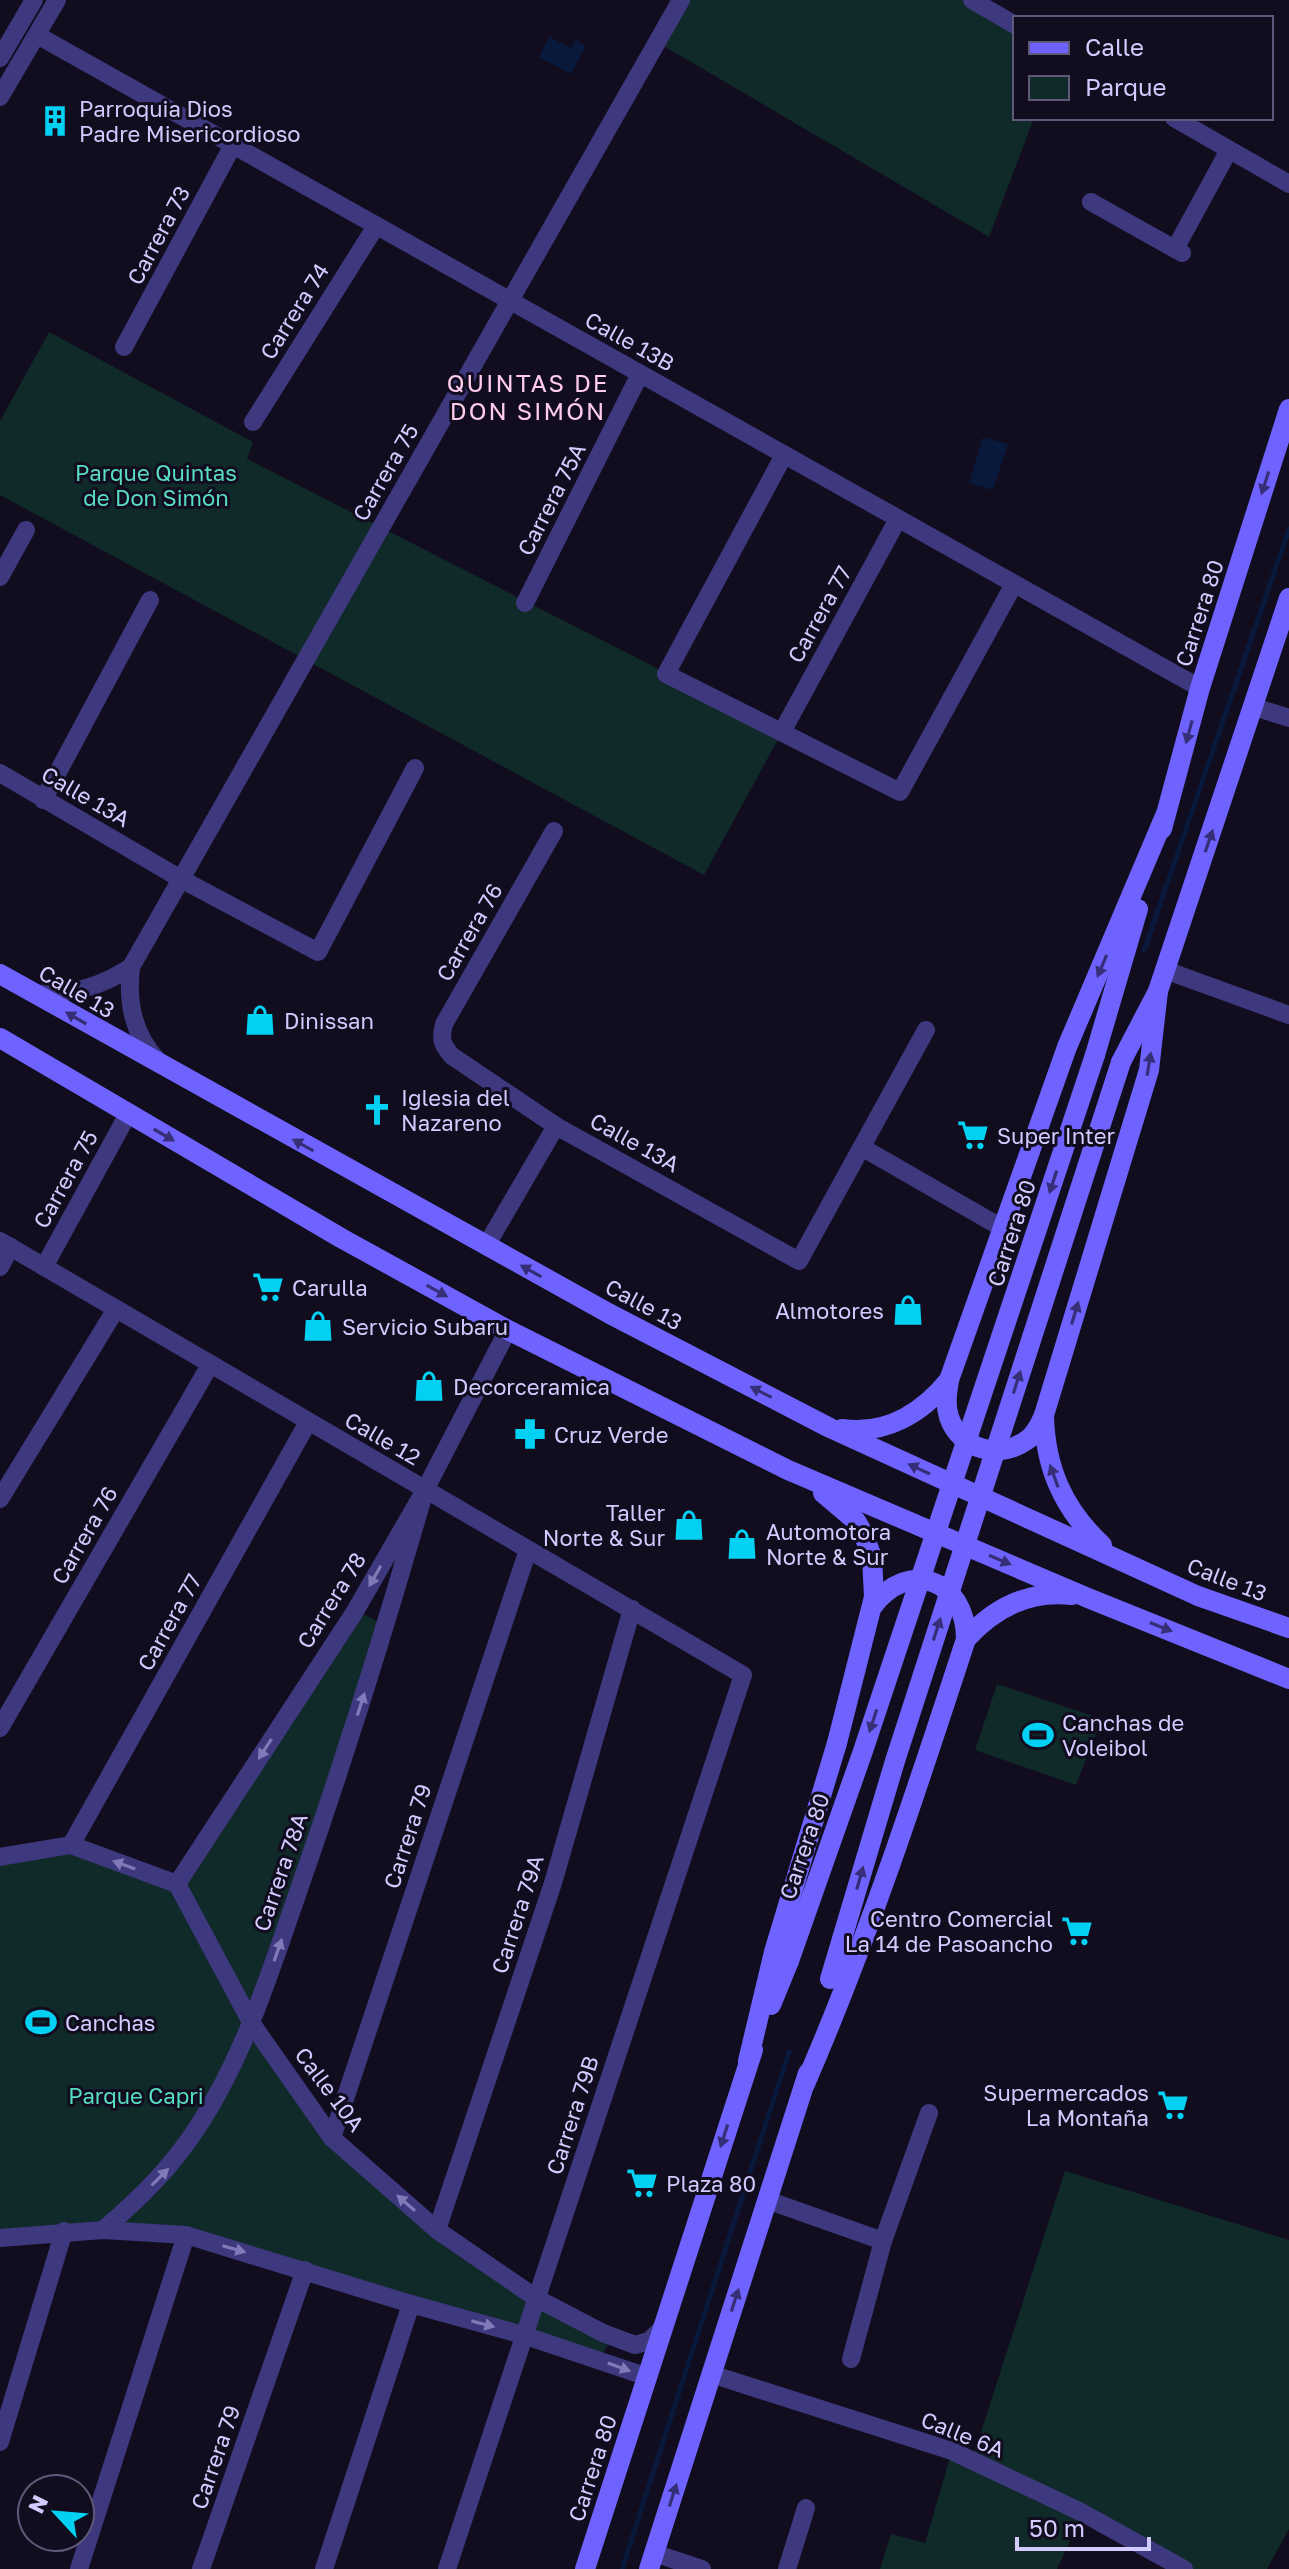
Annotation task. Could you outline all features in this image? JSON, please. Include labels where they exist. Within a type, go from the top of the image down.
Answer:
[{"type":"main road","name":"Carrera 80","points":[[748,2061],[789,1961],[869,1736],[1095,1055],[1200,688],[1289,409]]},
{"type":"main road","points":[[805,2084],[830,1979],[899,1746],[1121,1062],[1158,991],[1289,598]]},
{"type":"main road","points":[[1158,991],[1149,1070],[1044,1415],[1028,1439],[1012,1449],[992,1451],[974,1446],[959,1435],[949,1418],[946,1399],[949,1380],[1067,1047],[1165,816]]},
{"type":"main road","name":"Calle 13","points":[[0,974],[610,1314],[830,1428],[1198,1596],[1289,1628]]},
{"type":"main road","points":[[0,1038],[341,1238],[508,1330],[788,1470],[1088,1598],[1289,1679]]},
{"type":"main road","points":[[830,1428],[862,1430],[895,1423],[916,1413],[935,1398],[949,1380]]},
{"type":"main road","points":[[1044,1415],[1048,1456],[1062,1496],[1085,1530],[1119,1558]]},
{"type":"main road","name":"Carrera 80","points":[[585,2569],[748,2061],[774,1952],[837,1743],[870,1609],[875,1570],[856,1521],[838,1504],[788,1470]]},
{"type":"main road","points":[[651,2561],[805,2084],[905,1825],[966,1639],[966,1623],[961,1607],[952,1594],[924,1580],[892,1586],[870,1609]]},
{"type":"main road","points":[[966,1639],[994,1613],[1029,1597],[1049,1594],[1088,1598]]},
{"type":"street","name":"Carrera 75","points":[[163,1066],[141,1039],[132,1016],[128,992],[131,967],[681,0]]},
{"type":"street","points":[[972,0],[1013,24]]},
{"type":"street","points":[[0,58],[32,1],[53,7],[0,97]]},
{"type":"street","name":"Calle 13B","points":[[37,35],[1200,688]]},
{"type":"street","points":[[1177,120],[1289,184]]},
{"type":"street","name":"Carrera 73","points":[[124,347],[233,145]]},
{"type":"street","points":[[1091,202],[1178,251],[1229,150]]},
{"type":"street","name":"Carrera 74","points":[[253,422],[376,226]]},
{"type":"street","name":"Carrera 75A","points":[[525,603],[640,374]]},
{"type":"street","points":[[784,455],[666,674],[900,792],[1014,584]]},
{"type":"street","name":"Carrera 77","points":[[782,732],[898,519]]},
{"type":"street","points":[[0,577],[26,530]]},
{"type":"street","points":[[43,800],[150,600]]},
{"type":"street","points":[[1254,707],[1289,718]]},
{"type":"street","name":"Calle 13A","points":[[0,773],[181,879],[318,952],[415,768]]},
{"type":"street","name":"Carrera 76","points":[[452,1056],[443,1046],[441,1037],[444,1024],[554,831]]},
{"type":"street","points":[[34,994],[86,990],[109,981],[131,967]]},
{"type":"street","points":[[1165,970],[1289,1015]]},
{"type":"street","points":[[926,1030],[863,1148],[1004,1229]]},
{"type":"street","name":"Calle 13A","points":[[452,1056],[556,1126],[799,1261],[863,1148]]},
{"type":"street","name":"Carrera 75","points":[[44,1267],[128,1114]]},
{"type":"street","points":[[486,1246],[556,1126]]},
{"type":"street","name":"Carrera 75","points":[[0,1267],[6,1244]]},
{"type":"street","name":"Calle 12","points":[[6,1244],[743,1675]]},
{"type":"street","points":[[0,1499],[116,1309]]},
{"type":"street","name":"Carrera 78","points":[[177,1884],[354,1613],[425,1490],[508,1330]]},
{"type":"street","name":"Carrera 76","points":[[0,1728],[210,1365]]},
{"type":"street","name":"Carrera 77","points":[[71,1845],[308,1422]]},
{"type":"street","name":"Carrera 78A","points":[[103,2230],[176,2159],[223,2086],[252,2024],[328,1807],[385,1630],[425,1490]]},
{"type":"street","name":"Carrera 79","points":[[332,2138],[528,1550]]},
{"type":"street","name":"Carrera 79A","points":[[437,2230],[553,1883],[632,1609]]},
{"type":"street","name":"Carrera 79B","points":[[447,2569],[743,1675]]},
{"type":"street","points":[[0,1857],[71,1845],[177,1884]]},
{"type":"street","name":"Calle 10A","points":[[177,1884],[252,2024],[332,2138],[437,2230],[536,2298],[603,2333],[635,2345],[649,2341],[663,2327]]},
{"type":"street","points":[[851,2359],[883,2241],[929,2113]]},
{"type":"street","points":[[767,2200],[883,2241]]},
{"type":"street","points":[[0,2238],[103,2230],[186,2235],[523,2335],[642,2375],[645,2380]]},
{"type":"street","points":[[0,2442],[64,2231]]},
{"type":"street","points":[[79,2569],[186,2235]]},
{"type":"street","name":"Carrera 79","points":[[201,2569],[305,2270]]},
{"type":"street","points":[[324,2569],[411,2304]]},
{"type":"street","name":"Calle 6A","points":[[711,2374],[952,2451],[1083,2513],[1184,2569]]},
{"type":"street","points":[[787,2569],[806,2508]]},
{"type":"street","points":[[651,2561],[702,2569]]},
{"type":"green space","points":[[681,0],[972,0],[1013,24],[1013,120],[1033,120],[989,237],[657,42]]},
{"type":"green space","name":"Parque Quintas de Don Simón","points":[[49,332],[253,442],[247,459],[782,732],[704,875],[0,495],[0,421]]},
{"type":"green space","name":"Parque Capri","points":[[361,1613],[381,1623],[252,2024],[332,2138],[437,2230],[608,2344],[602,2355],[186,2235],[0,2238],[0,1857],[71,1845],[177,1884]]},
{"type":"green space","name":"Canchas de Voleibol","points":[[997,1684],[1102,1719],[1076,1785],[975,1750]]},
{"type":"green space","points":[[1065,2171],[1289,2240],[1289,2529],[1267,2569],[1184,2569],[1083,2513],[1057,2569],[880,2569],[891,2534],[925,2543],[952,2451],[972,2460]]},
{"type":"water","points":[[549,37],[571,48],[576,40],[586,46],[571,74],[539,57]]},
{"type":"water","points":[[983,437],[1008,444],[993,490],[969,483]]},
{"type":"waterway","points":[[1144,951],[1289,529]]},
{"type":"waterway","points":[[622,2569],[789,2052]]},
{"type":"place","name":"Parroquia Dios Padre Misericordioso","points":[[55,121]]},
{"type":"place","name":"Dinissan","points":[[260,1020]]},
{"type":"place","name":"Iglesia del Nazareno","points":[[377,1110]]},
{"type":"place","name":"Super Inter","points":[[973,1135]]},
{"type":"place","name":"Carulla","points":[[268,1287]]},
{"type":"place","name":"Almotores","points":[[908,1310]]},
{"type":"place","name":"Servicio Subaru","points":[[318,1326]]},
{"type":"place","name":"Decorceramica","points":[[429,1386]]},
{"type":"place","name":"Cruz Verde","points":[[530,1434]]},
{"type":"place","name":"Taller Norte & Sur","points":[[689,1525]]},
{"type":"place","name":"Automotora Norte & Sur","points":[[742,1544]]},
{"type":"place","name":"Canchas de Voleibol","points":[[1038,1735]]},
{"type":"place","name":"Centro Comercial La 14 de Pasoancho","points":[[1077,1931]]},
{"type":"place","name":"Canchas","points":[[41,2022]]},
{"type":"place","name":"Supermercados La Montaña","points":[[1173,2105]]},
{"type":"place","name":"Plaza 80","points":[[642,2183]]},
{"type":"district","name":"QUINTAS DE DON SIMÓN","points":[[528,396]]}]
